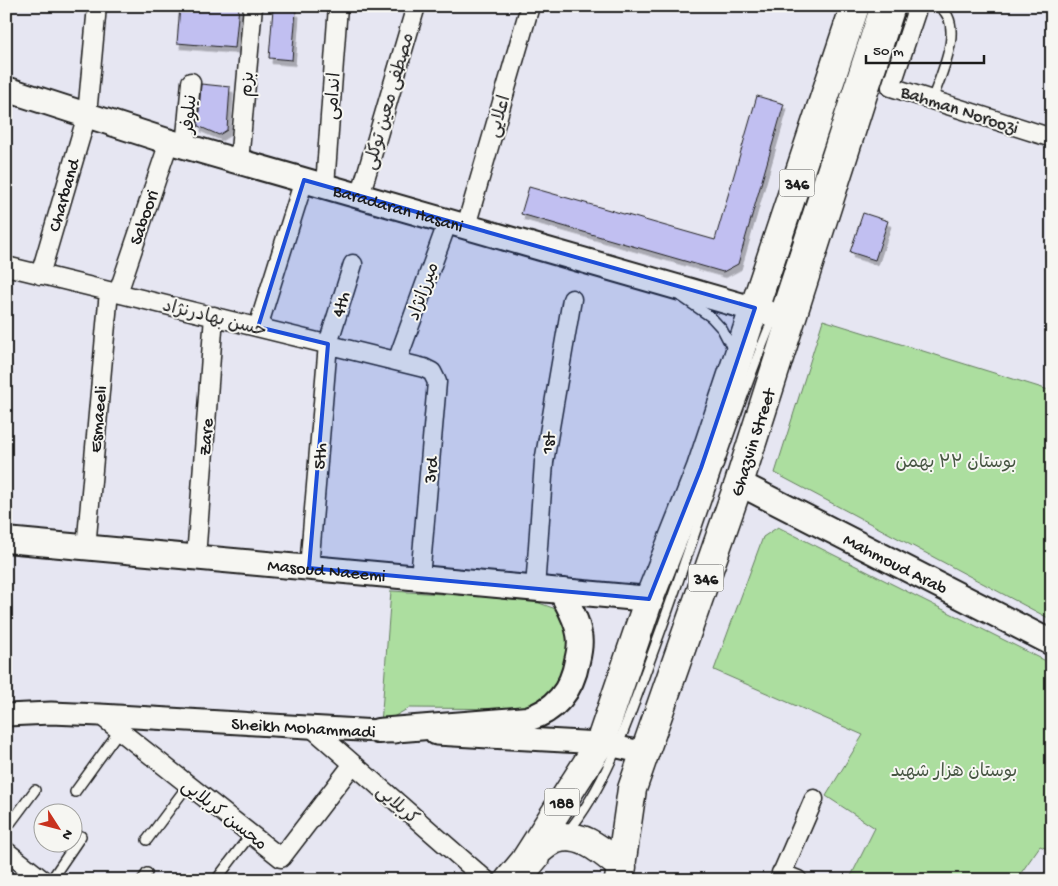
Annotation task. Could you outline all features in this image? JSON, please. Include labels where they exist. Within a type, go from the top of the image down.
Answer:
[{"type":"main road","name":"Ghazvin Street","points":[[620,873],[632,789],[739,483],[764,402],[774,314],[856,6]]},
{"type":"main road","name":"Ghazvin Street","points":[[608,745],[649,600],[701,468],[738,361],[774,314],[891,6]]},
{"type":"main road","name":"Baradaran Hasani","points":[[6,89],[86,118],[173,144],[774,314]]},
{"type":"main road","name":"Mahmoud Arab","points":[[739,483],[1052,643]]},
{"type":"main road","name":"Masoud Naeemi","points":[[6,540],[649,600]]},
{"type":"main road","points":[[378,731],[527,719],[539,715],[557,703],[569,688],[580,651],[580,635],[576,621],[561,592]]},
{"type":"main road","name":"188","points":[[521,874],[608,745]]},
{"type":"main road","name":"188","points":[[521,874],[556,839],[573,838],[591,843],[620,873]]},
{"type":"street","name":"Charband","points":[[40,274],[86,118],[96,6]]},
{"type":"street","name":"بزم","points":[[239,162],[253,6]]},
{"type":"street","name":"اندامی","points":[[258,327],[311,184],[338,6]]},
{"type":"street","name":"مصطفی معین توکلی","points":[[360,196],[416,6]]},
{"type":"street","name":"اعلایی","points":[[453,224],[530,6]]},
{"type":"street","name":"Bahman Noroozi","points":[[918,6],[891,87],[1052,138]]},
{"type":"street","name":"نیلوفر","points":[[173,144],[191,82]]},
{"type":"street","name":"Saboori","points":[[113,292],[173,144]]},
{"type":"street","name":"ميرزانژاد","points":[[397,362],[453,224]]},
{"type":"street","name":"4th","points":[[328,344],[353,264]]},
{"type":"street","name":"حسن بهادرنژاد","points":[[6,266],[424,368]]},
{"type":"street","name":"Esmaeeli","points":[[86,548],[113,292]]},
{"type":"street","name":"1st","points":[[535,589],[544,462],[572,299]]},
{"type":"street","name":"Zare","points":[[196,558],[214,316]]},
{"type":"street","name":"5th","points":[[310,568],[328,344]]},
{"type":"street","name":"3rd","points":[[420,578],[437,382],[435,375],[424,368]]},
{"type":"street","name":"Sheikh Mohammadi","points":[[6,715],[100,715],[311,727],[608,745],[645,753]]},
{"type":"street","name":"محسن کربلایی","points":[[100,715],[281,858],[353,764]]},
{"type":"street","name":"کربلایی","points":[[311,727],[486,880]]},
{"type":"street","points":[[798,880],[780,876],[814,798]]},
{"type":"street","points":[[6,851],[43,880]]},
{"type":"lane","points":[[562,839],[596,788],[608,745],[682,574],[753,366],[774,314],[875,6]]},
{"type":"lane","points":[[932,100],[951,43],[952,32],[946,13],[938,6]]},
{"type":"lane","points":[[6,96],[86,118]]},
{"type":"lane","points":[[173,144],[453,224],[670,291],[686,299],[711,317],[722,329],[738,361]]},
{"type":"lane","points":[[75,792],[119,731]]},
{"type":"lane","points":[[148,840],[188,784]]},
{"type":"lane","points":[[6,829],[35,790]]},
{"type":"lane","points":[[216,880],[250,834]]},
{"type":"lane","points":[[51,880],[69,854]]},
{"type":"highlighted area","points":[[304,180],[755,308],[701,468],[649,599],[309,568],[328,344],[258,327]]},
{"type":"green space","name":"بوستان ۲۲ بهمن","points":[[823,320],[1052,391],[1052,620],[775,473]]},
{"type":"green space","name":"بوستان هزار شهید","points":[[778,527],[1052,664],[1052,851],[1040,846],[1016,880],[849,880],[875,828],[826,796],[863,735],[714,670],[763,537]]},
{"type":"green space","points":[[391,591],[478,596],[539,603],[553,608],[565,615],[570,625],[568,677],[535,709],[409,708],[381,724]]},
{"type":"building","points":[[180,6],[239,6],[235,48],[177,43]]},
{"type":"building","points":[[273,9],[296,11],[292,60],[269,58]]},
{"type":"building","points":[[201,84],[230,87],[227,130],[219,135],[198,126]]},
{"type":"building","points":[[757,96],[784,104],[738,264],[723,272],[521,214],[529,187],[715,240]]},
{"type":"building","points":[[863,213],[888,221],[875,260],[850,252]]}]
